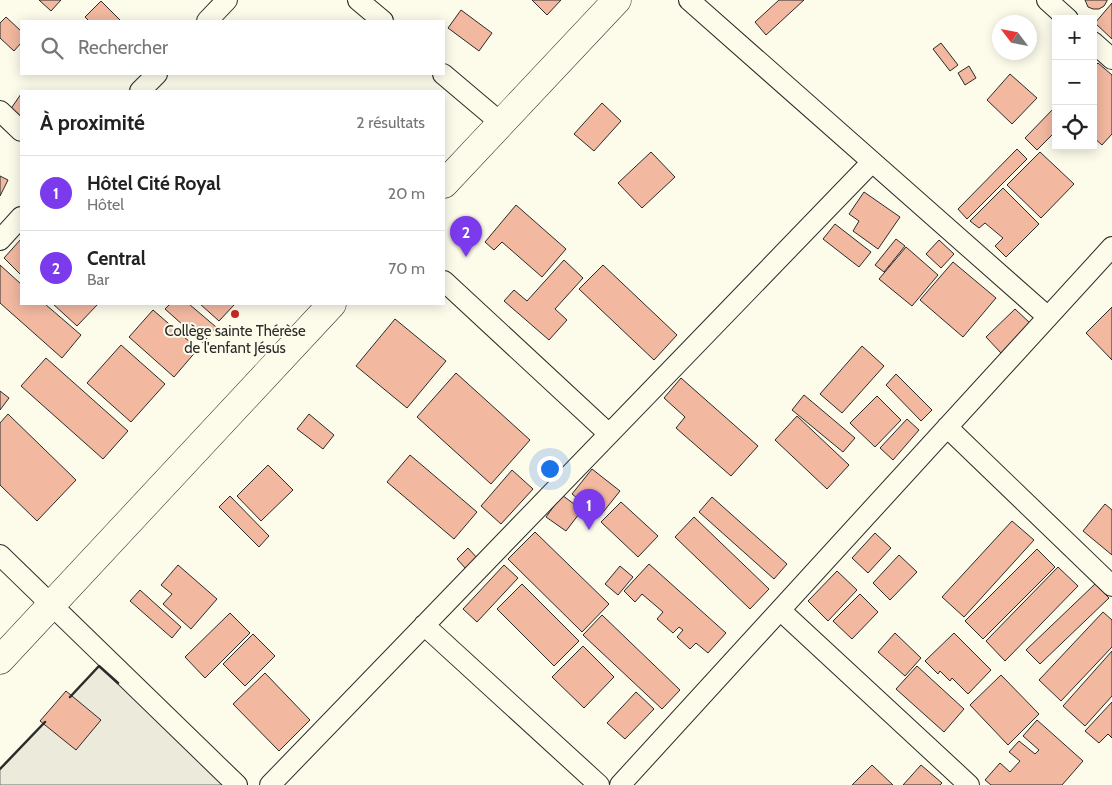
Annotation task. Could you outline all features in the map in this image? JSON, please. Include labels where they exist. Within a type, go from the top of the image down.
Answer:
[{"type":"street","points":[[208,20],[225,0]]},
{"type":"street","points":[[358,0],[381,20]]},
{"type":"street","points":[[445,183],[617,0]]},
{"type":"street","points":[[688,0],[1048,317]]},
{"type":"street","points":[[1047,0],[1064,15]]},
{"type":"street","points":[[1097,46],[1112,59]]},
{"type":"street","points":[[141,90],[156,75]]},
{"type":"street","points":[[444,75],[501,123]]},
{"type":"street","points":[[0,111],[20,130]]},
{"type":"street","points":[[270,785],[872,162]]},
{"type":"street","points":[[0,240],[20,219]]},
{"type":"street","points":[[620,785],[1112,247]]},
{"type":"street","points":[[445,282],[609,434]]},
{"type":"street","points":[[0,660],[50,604],[331,305]]},
{"type":"street","points":[[947,427],[1112,586]]},
{"type":"street","points":[[0,555],[237,785]]},
{"type":"street","points":[[780,610],[969,785]]},
{"type":"street","points":[[424,625],[599,785]]},
{"type":"shaded area","points":[[99,666],[225,785],[0,785],[0,769]]},
{"type":"building","points":[[39,0],[61,0],[51,11]]},
{"type":"building","points":[[532,0],[561,0],[547,15]]},
{"type":"building","points":[[779,0],[804,0],[766,35],[755,22]]},
{"type":"building","points":[[1085,0],[1107,1],[1099,9],[1093,9],[1088,7]]},
{"type":"building","points":[[101,1],[120,20],[88,20],[85,17]]},
{"type":"building","points":[[1112,3],[1112,39],[1097,25],[1097,21]]},
{"type":"building","points":[[461,10],[492,33],[479,51],[448,28]]},
{"type":"building","points":[[6,17],[20,30],[20,44],[14,51],[0,38],[0,23]]},
{"type":"building","points":[[941,43],[958,65],[950,71],[933,49]]},
{"type":"building","points":[[1097,64],[1112,75],[1112,134],[1102,145],[1097,141]]},
{"type":"building","points":[[969,66],[976,78],[965,85],[958,73]]},
{"type":"building","points":[[1010,74],[1037,98],[1012,124],[987,100]]},
{"type":"building","points":[[20,95],[20,117],[10,110]]},
{"type":"building","points":[[602,103],[621,121],[594,151],[574,134]]},
{"type":"building","points":[[1052,110],[1052,135],[1037,150],[1025,138]]},
{"type":"building","points":[[1017,149],[1027,159],[967,219],[958,209]]},
{"type":"building","points":[[651,152],[675,177],[642,208],[618,183]]},
{"type":"building","points":[[1040,152],[1074,184],[1041,218],[1007,185]]},
{"type":"building","points":[[0,176],[8,180],[0,196]]},
{"type":"building","points":[[1003,188],[1039,224],[1006,257],[995,246],[1003,238],[985,223],[979,228],[970,221]]},
{"type":"building","points":[[864,192],[900,217],[878,249],[853,231],[859,221],[849,214]]},
{"type":"building","points":[[516,205],[566,249],[542,277],[502,242],[494,250],[485,242]]},
{"type":"building","points":[[835,224],[871,252],[859,267],[823,239]]},
{"type":"building","points":[[896,239],[905,246],[884,272],[875,265]]},
{"type":"building","points":[[20,240],[20,274],[4,258]]},
{"type":"building","points":[[939,240],[954,254],[941,268],[926,254]]},
{"type":"building","points":[[906,247],[938,275],[912,306],[879,279]]},
{"type":"building","points":[[564,260],[583,278],[555,309],[567,320],[549,340],[504,301],[514,290],[527,301]]},
{"type":"building","points":[[953,262],[996,298],[963,337],[920,300]]},
{"type":"building","points":[[0,265],[20,283],[20,305],[46,305],[81,335],[62,358],[0,303]]},
{"type":"building","points":[[603,265],[677,335],[654,360],[579,289]]},
{"type":"building","points":[[54,305],[97,305],[77,326]]},
{"type":"building","points":[[169,305],[190,305],[216,327],[203,343],[165,309]]},
{"type":"building","points":[[201,305],[234,305],[219,321]]},
{"type":"building","points":[[1112,307],[1112,360],[1086,333]]},
{"type":"building","points":[[1015,309],[1030,323],[1001,353],[986,337]]},
{"type":"building","points":[[153,310],[198,349],[174,377],[129,337]]},
{"type":"building","points":[[395,319],[446,361],[407,408],[356,366]]},
{"type":"building","points":[[121,345],[165,384],[131,422],[87,383]]},
{"type":"building","points":[[862,346],[884,366],[842,413],[820,394]]},
{"type":"building","points":[[46,358],[128,431],[103,459],[21,386]]},
{"type":"building","points":[[456,373],[530,440],[491,484],[417,417]]},
{"type":"building","points":[[896,374],[932,410],[921,421],[886,385]]},
{"type":"building","points":[[681,378],[758,446],[731,476],[676,428],[685,417],[664,398]]},
{"type":"building","points":[[0,391],[9,398],[0,410]]},
{"type":"building","points":[[804,395],[855,438],[843,452],[792,410]]},
{"type":"building","points":[[877,396],[901,420],[875,447],[850,423]]},
{"type":"building","points":[[8,414],[76,480],[37,521],[0,485],[0,423]]},
{"type":"building","points":[[309,414],[334,435],[323,449],[297,429]]},
{"type":"building","points":[[797,416],[849,465],[827,489],[775,440]]},
{"type":"building","points":[[907,419],[919,430],[893,460],[880,448]]},
{"type":"building","points":[[410,455],[477,512],[454,539],[387,482]]},
{"type":"building","points":[[268,465],[293,490],[261,521],[237,496]]},
{"type":"building","points":[[592,469],[620,491],[600,516],[572,494]]},
{"type":"building","points":[[512,470],[533,489],[501,524],[481,506]]},
{"type":"building","points":[[562,495],[582,510],[566,531],[546,517]]},
{"type":"building","points":[[230,496],[269,536],[259,547],[219,507]]},
{"type":"building","points":[[712,497],[787,564],[774,579],[699,512]]},
{"type":"building","points":[[621,502],[658,536],[638,557],[601,522]]},
{"type":"building","points":[[1105,504],[1112,510],[1112,555],[1083,531]]},
{"type":"building","points":[[694,517],[769,589],[750,609],[675,537]]},
{"type":"building","points":[[1012,521],[1034,540],[964,617],[942,597]]},
{"type":"building","points":[[535,532],[609,604],[582,632],[508,559]]},
{"type":"building","points":[[875,533],[891,548],[868,573],[852,558]]},
{"type":"building","points":[[468,548],[478,559],[466,569],[457,559]]},
{"type":"building","points":[[1037,549],[1055,567],[983,639],[965,621]]},
{"type":"building","points":[[899,555],[917,572],[890,600],[873,583]]},
{"type":"building","points":[[649,564],[726,633],[708,653],[696,643],[690,649],[677,637],[683,630],[679,627],[673,633],[657,619],[663,612],[642,594],[635,602],[624,591]]},
{"type":"building","points":[[178,565],[217,599],[191,629],[163,604],[172,594],[161,585]]},
{"type":"building","points":[[504,565],[518,578],[477,622],[463,609]]},
{"type":"building","points":[[620,566],[633,577],[618,595],[605,584]]},
{"type":"building","points":[[1058,567],[1078,586],[1005,661],[986,641]]},
{"type":"building","points":[[837,571],[857,590],[828,621],[808,601]]},
{"type":"building","points":[[522,584],[579,641],[554,666],[497,609]]},
{"type":"building","points":[[1095,584],[1109,598],[1040,664],[1026,650]]},
{"type":"building","points":[[140,590],[181,627],[172,638],[130,601]]},
{"type":"building","points":[[860,594],[878,612],[852,639],[833,621]]},
{"type":"building","points":[[1103,612],[1112,620],[1112,647],[1061,701],[1039,680]]},
{"type":"building","points":[[230,613],[250,633],[205,678],[185,657]]},
{"type":"building","points":[[602,615],[680,690],[662,709],[583,635]]},
{"type":"building","points":[[895,633],[921,658],[905,676],[878,652]]},
{"type":"building","points":[[954,633],[991,670],[968,694],[952,678],[950,681],[940,671],[938,674],[925,661]]},
{"type":"building","points":[[253,634],[275,656],[245,686],[223,664]]},
{"type":"building","points":[[583,646],[614,677],[584,708],[552,677]]},
{"type":"building","points":[[1112,651],[1112,696],[1085,726],[1063,706]]},
{"type":"building","points":[[917,666],[964,709],[944,732],[896,689]]},
{"type":"building","points":[[265,673],[310,720],[279,751],[233,704]]},
{"type":"building","points":[[1001,675],[1039,714],[1008,745],[970,705]]},
{"type":"building","points":[[66,691],[101,720],[76,750],[40,721]]},
{"type":"building","points":[[636,692],[654,709],[625,739],[607,723]]},
{"type":"building","points":[[1112,702],[1112,738],[1108,734],[1099,743],[1085,731]]},
{"type":"building","points":[[1037,720],[1083,761],[1062,785],[991,785],[985,780],[1000,763],[1010,772],[1020,761],[1009,752],[1019,741],[1035,754],[1039,750],[1023,736]]},
{"type":"building","points":[[872,765],[893,785],[852,785]]},
{"type":"building","points":[[921,765],[942,783],[940,785],[903,785]]},
{"type":"wall","points":[[70,697],[99,666],[118,683]]},
{"type":"wall","points":[[0,769],[45,722]]},
{"type":"place","name":"Central","points":[[466,257]]},
{"type":"place","name":"Collège sainte Thérèse de l'enfant Jésus","points":[[235,314]]},
{"type":"place","name":"Hôtel Cité Royal","points":[[589,530]]}]
